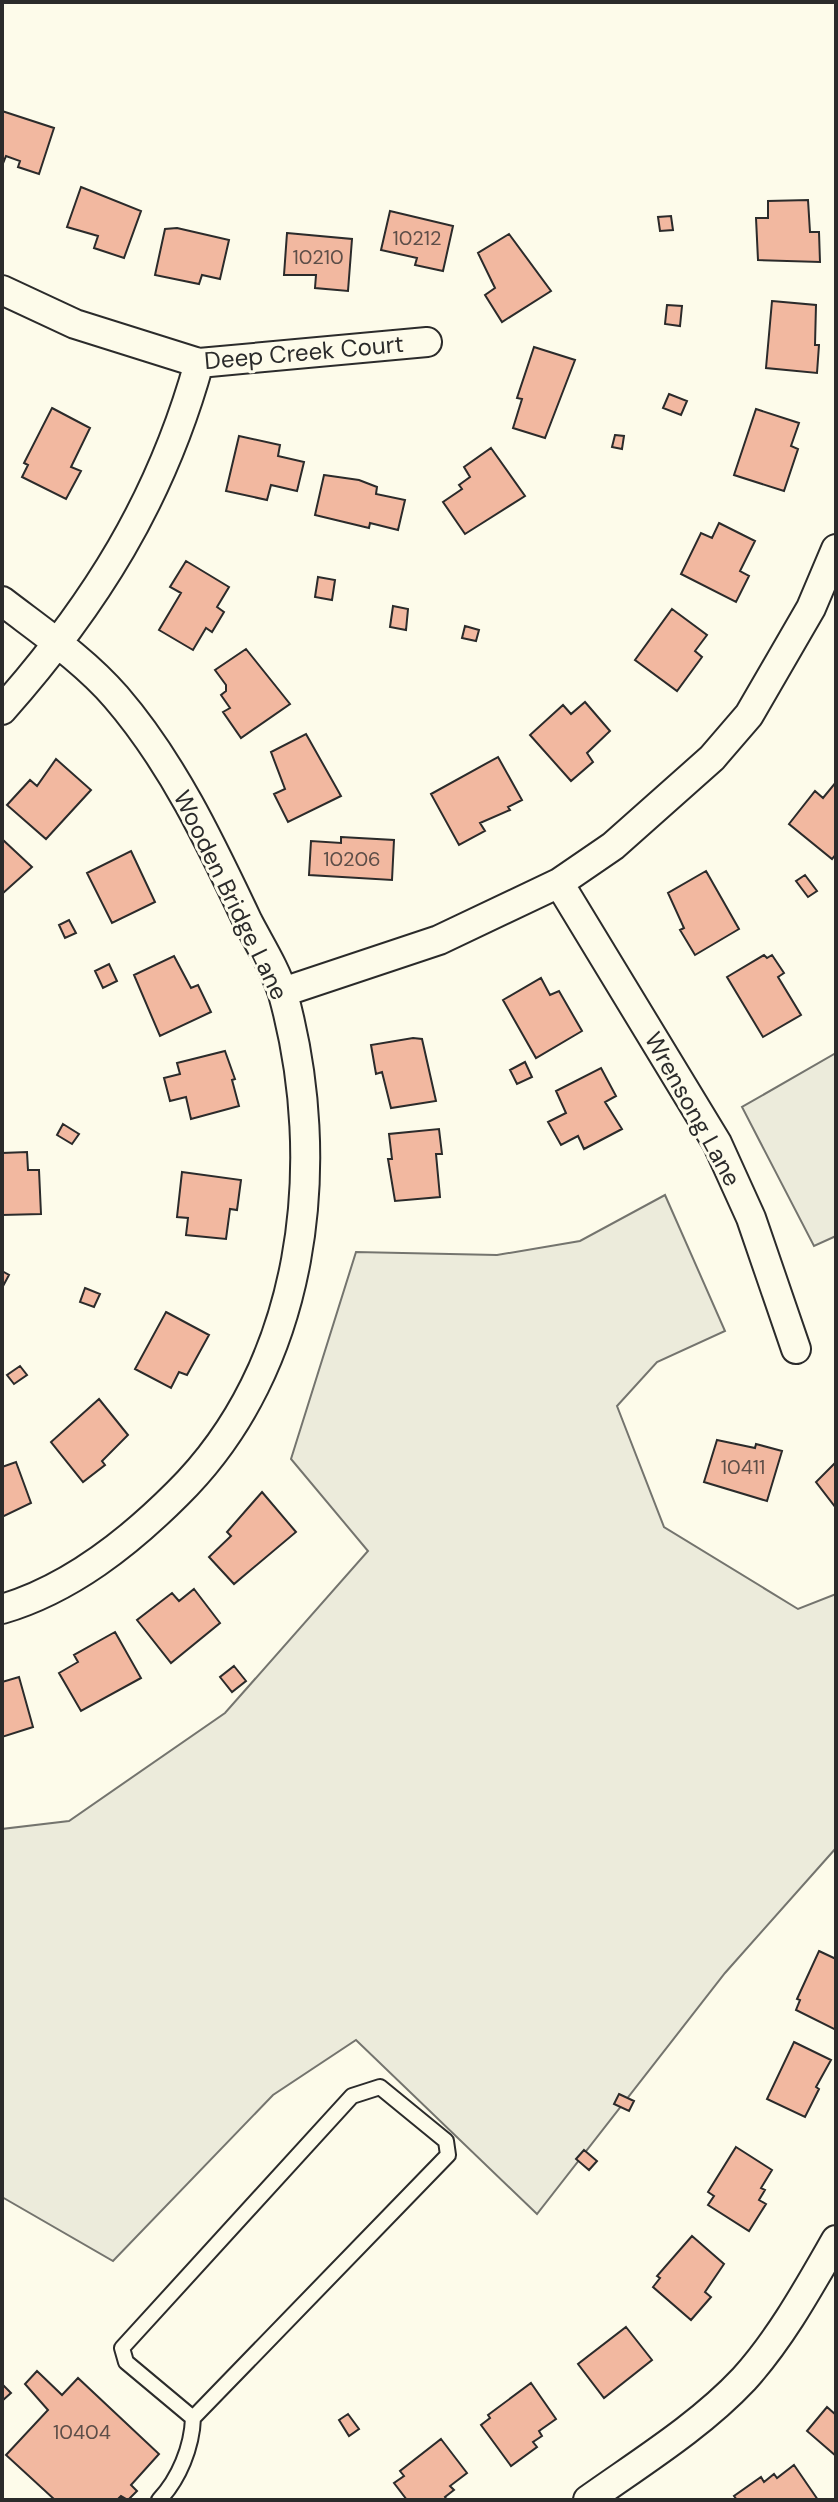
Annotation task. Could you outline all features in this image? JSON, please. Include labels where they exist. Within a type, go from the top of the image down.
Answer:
[{"type":"street","name":"Deep Creek Court","points":[[2,290],[75,324],[199,363],[427,342]]},
{"type":"street","points":[[2,710],[59,645],[142,511],[163,467],[199,363]]},
{"type":"street","points":[[283,992],[439,940],[559,883],[613,846],[667,800],[749,715],[811,608],[836,549]]},
{"type":"street","name":"Wooden Bridge Lane","points":[[2,601],[59,645],[115,696],[141,727],[176,780],[283,992],[300,1081],[305,1181],[302,1218],[281,1328],[259,1379],[227,1437],[200,1472],[160,1511],[85,1571],[2,1609]]},
{"type":"street","name":"Wrensong Lane","points":[[559,883],[717,1143],[751,1218],[796,1349]]},
{"type":"street","points":[[588,2500],[664,2445],[743,2380],[791,2313],[836,2240]]},
{"type":"lane","points":[[159,2500],[167,2491],[192,2441],[193,2418],[448,2155],[446,2141],[380,2087],[352,2096],[122,2348],[126,2362],[193,2418]]},
{"type":"shaded area","points":[[836,1053],[836,1236],[814,1246],[742,1107]]},
{"type":"shaded area","points":[[665,1195],[725,1331],[657,1362],[617,1406],[664,1527],[798,1609],[836,1594],[836,1848],[725,1973],[537,2214],[356,2040],[273,2095],[113,2261],[2,2197],[2,1829],[69,1821],[225,1713],[368,1551],[291,1459],[356,1252],[497,1255],[580,1241]]},
{"type":"building","points":[[2,111],[54,128],[39,174],[18,167],[20,161],[6,156],[2,166]]},
{"type":"building","points":[[81,187],[141,211],[124,258],[94,248],[98,236],[67,227]]},
{"type":"building","points":[[808,200],[810,232],[819,232],[820,262],[758,260],[756,218],[768,218],[768,201]]},
{"type":"building","points":[[390,211],[453,226],[443,271],[415,265],[417,258],[381,250]]},
{"type":"building","points":[[671,216],[673,230],[660,231],[658,217]]},
{"type":"building","points":[[177,228],[229,240],[220,279],[202,275],[199,284],[155,275],[165,229]]},
{"type":"building","points":[[287,233],[352,239],[348,291],[315,288],[316,275],[284,275]]},
{"type":"building","points":[[509,234],[551,291],[502,322],[485,295],[495,288],[478,253]]},
{"type":"building","points":[[772,301],[816,305],[815,345],[819,345],[817,373],[766,368]]},
{"type":"building","points":[[667,305],[682,306],[680,326],[665,324]]},
{"type":"building","points":[[534,347],[575,360],[545,438],[513,428],[522,399],[517,398]]},
{"type":"building","points":[[669,394],[687,401],[681,415],[663,408]]},
{"type":"building","points":[[52,408],[90,428],[71,467],[81,471],[66,499],[22,477],[28,465],[24,463]]},
{"type":"building","points":[[756,409],[799,423],[791,446],[798,449],[784,491],[734,475]]},
{"type":"building","points":[[615,435],[624,436],[622,449],[612,447]]},
{"type":"building","points":[[239,436],[280,445],[278,456],[304,462],[297,491],[271,485],[267,500],[226,491]]},
{"type":"building","points":[[491,448],[525,496],[465,534],[443,502],[462,489],[459,485],[470,477],[464,467]]},
{"type":"building","points":[[324,475],[359,480],[377,487],[376,494],[405,500],[398,530],[370,523],[369,528],[315,515]]},
{"type":"building","points":[[719,523],[755,541],[740,571],[749,576],[736,602],[681,574],[701,533],[712,538]]},
{"type":"building","points":[[186,561],[229,587],[217,607],[224,612],[212,632],[206,628],[193,650],[159,630],[181,593],[170,587]]},
{"type":"building","points":[[318,577],[335,580],[332,600],[315,597]]},
{"type":"building","points":[[393,606],[408,609],[406,630],[390,627]]},
{"type":"building","points":[[672,609],[707,635],[695,651],[702,657],[677,691],[635,660]]},
{"type":"building","points":[[465,626],[479,630],[476,641],[462,638]]},
{"type":"building","points":[[246,649],[290,704],[241,738],[223,712],[230,708],[221,695],[226,691],[226,685],[215,670]]},
{"type":"building","points":[[585,702],[610,731],[587,753],[593,762],[571,781],[530,735],[563,705],[571,714]]},
{"type":"building","points":[[306,734],[341,796],[288,822],[274,794],[285,789],[271,752]]},
{"type":"building","points":[[498,757],[522,800],[508,807],[510,810],[480,823],[485,831],[459,845],[431,794]]},
{"type":"building","points":[[56,759],[91,790],[46,839],[7,805],[30,780],[37,786]]},
{"type":"building","points":[[836,782],[836,854],[832,859],[789,824],[815,791],[823,798]]},
{"type":"building","points":[[341,837],[394,840],[392,880],[309,875],[311,841],[341,843]]},
{"type":"building","points":[[2,839],[32,867],[2,894]]},
{"type":"building","points":[[131,851],[155,902],[112,923],[87,873]]},
{"type":"building","points":[[706,871],[739,929],[695,955],[680,930],[684,928],[668,893]]},
{"type":"building","points":[[805,875],[817,891],[808,897],[796,881]]},
{"type":"building","points":[[69,920],[76,933],[65,938],[59,925]]},
{"type":"building","points":[[764,955],[767,958],[772,955],[784,973],[778,977],[801,1015],[763,1037],[727,977]]},
{"type":"building","points":[[174,956],[191,988],[198,985],[211,1012],[160,1036],[134,975]]},
{"type":"building","points":[[109,964],[117,981],[103,988],[95,971]]},
{"type":"building","points":[[541,978],[550,995],[559,991],[582,1031],[536,1058],[503,1000]]},
{"type":"building","points":[[422,1039],[436,1101],[391,1108],[382,1072],[376,1074],[371,1045]]},
{"type":"building","points":[[225,1051],[235,1079],[232,1080],[239,1106],[191,1119],[186,1097],[170,1101],[164,1078],[180,1074],[177,1063]]},
{"type":"building","points":[[525,1062],[532,1077],[517,1084],[510,1070]]},
{"type":"building","points":[[601,1068],[616,1096],[605,1102],[622,1129],[584,1149],[578,1136],[561,1145],[548,1122],[566,1113],[556,1091]]},
{"type":"building","points":[[63,1124],[79,1134],[72,1144],[57,1135]]},
{"type":"building","points":[[439,1129],[442,1154],[436,1154],[440,1197],[395,1201],[388,1159],[392,1159],[389,1134]]},
{"type":"building","points":[[27,1152],[28,1170],[39,1170],[41,1214],[2,1215],[2,1153]]},
{"type":"building","points":[[182,1172],[241,1180],[237,1210],[230,1209],[226,1239],[186,1235],[188,1218],[177,1217]]},
{"type":"building","points":[[2,1271],[9,1275],[2,1288]]},
{"type":"building","points":[[85,1288],[100,1294],[94,1307],[80,1302]]},
{"type":"building","points":[[166,1312],[209,1335],[187,1375],[179,1372],[171,1388],[135,1369]]},
{"type":"building","points":[[20,1366],[27,1375],[14,1384],[7,1375]]},
{"type":"building","points":[[99,1399],[128,1435],[102,1461],[105,1465],[83,1482],[51,1442]]},
{"type":"building","points":[[717,1440],[755,1448],[756,1444],[782,1451],[767,1501],[704,1482]]},
{"type":"building","points":[[16,1462],[31,1503],[2,1517],[2,1467]]},
{"type":"building","points":[[836,1462],[836,1508],[816,1482]]},
{"type":"building","points":[[262,1492],[296,1532],[234,1584],[209,1557],[231,1536],[227,1532]]},
{"type":"building","points":[[194,1589],[220,1623],[171,1663],[137,1620],[172,1593],[179,1601]]},
{"type":"building","points":[[115,1632],[141,1678],[81,1711],[59,1673],[78,1662],[74,1655]]},
{"type":"building","points":[[234,1666],[246,1681],[232,1692],[220,1677]]},
{"type":"building","points":[[19,1677],[33,1727],[2,1737],[2,1682]]},
{"type":"building","points":[[819,1951],[836,1959],[836,2030],[796,2010],[800,2000],[797,1999]]},
{"type":"building","points":[[794,2042],[831,2060],[816,2087],[819,2089],[805,2117],[767,2099]]},
{"type":"building","points":[[619,2094],[634,2101],[629,2111],[614,2104]]},
{"type":"building","points":[[736,2147],[772,2170],[761,2188],[765,2190],[759,2200],[766,2204],[749,2231],[708,2205],[714,2196],[708,2192]]},
{"type":"building","points":[[584,2150],[597,2161],[589,2170],[576,2159]]},
{"type":"building","points":[[692,2236],[724,2264],[705,2292],[711,2297],[691,2320],[653,2287],[660,2278],[657,2276]]},
{"type":"building","points":[[626,2327],[652,2360],[604,2398],[578,2364]]},
{"type":"building","points":[[37,2371],[62,2395],[78,2378],[159,2454],[131,2485],[137,2491],[128,2500],[121,2496],[117,2500],[55,2500],[6,2455],[48,2410],[25,2384]]},
{"type":"building","points":[[531,2383],[556,2419],[539,2431],[542,2436],[533,2442],[537,2447],[511,2466],[481,2425],[490,2418],[488,2415]]},
{"type":"building","points":[[2,2384],[11,2393],[2,2401]]},
{"type":"building","points":[[827,2407],[836,2415],[836,2456],[807,2431]]},
{"type":"building","points":[[348,2414],[359,2429],[349,2436],[339,2420]]},
{"type":"building","points":[[441,2439],[467,2473],[450,2486],[454,2490],[445,2497],[447,2500],[407,2500],[394,2483],[404,2476],[400,2471]]},
{"type":"building","points":[[794,2465],[818,2500],[737,2500],[734,2496],[761,2477],[764,2482],[774,2474],[777,2478]]}]
